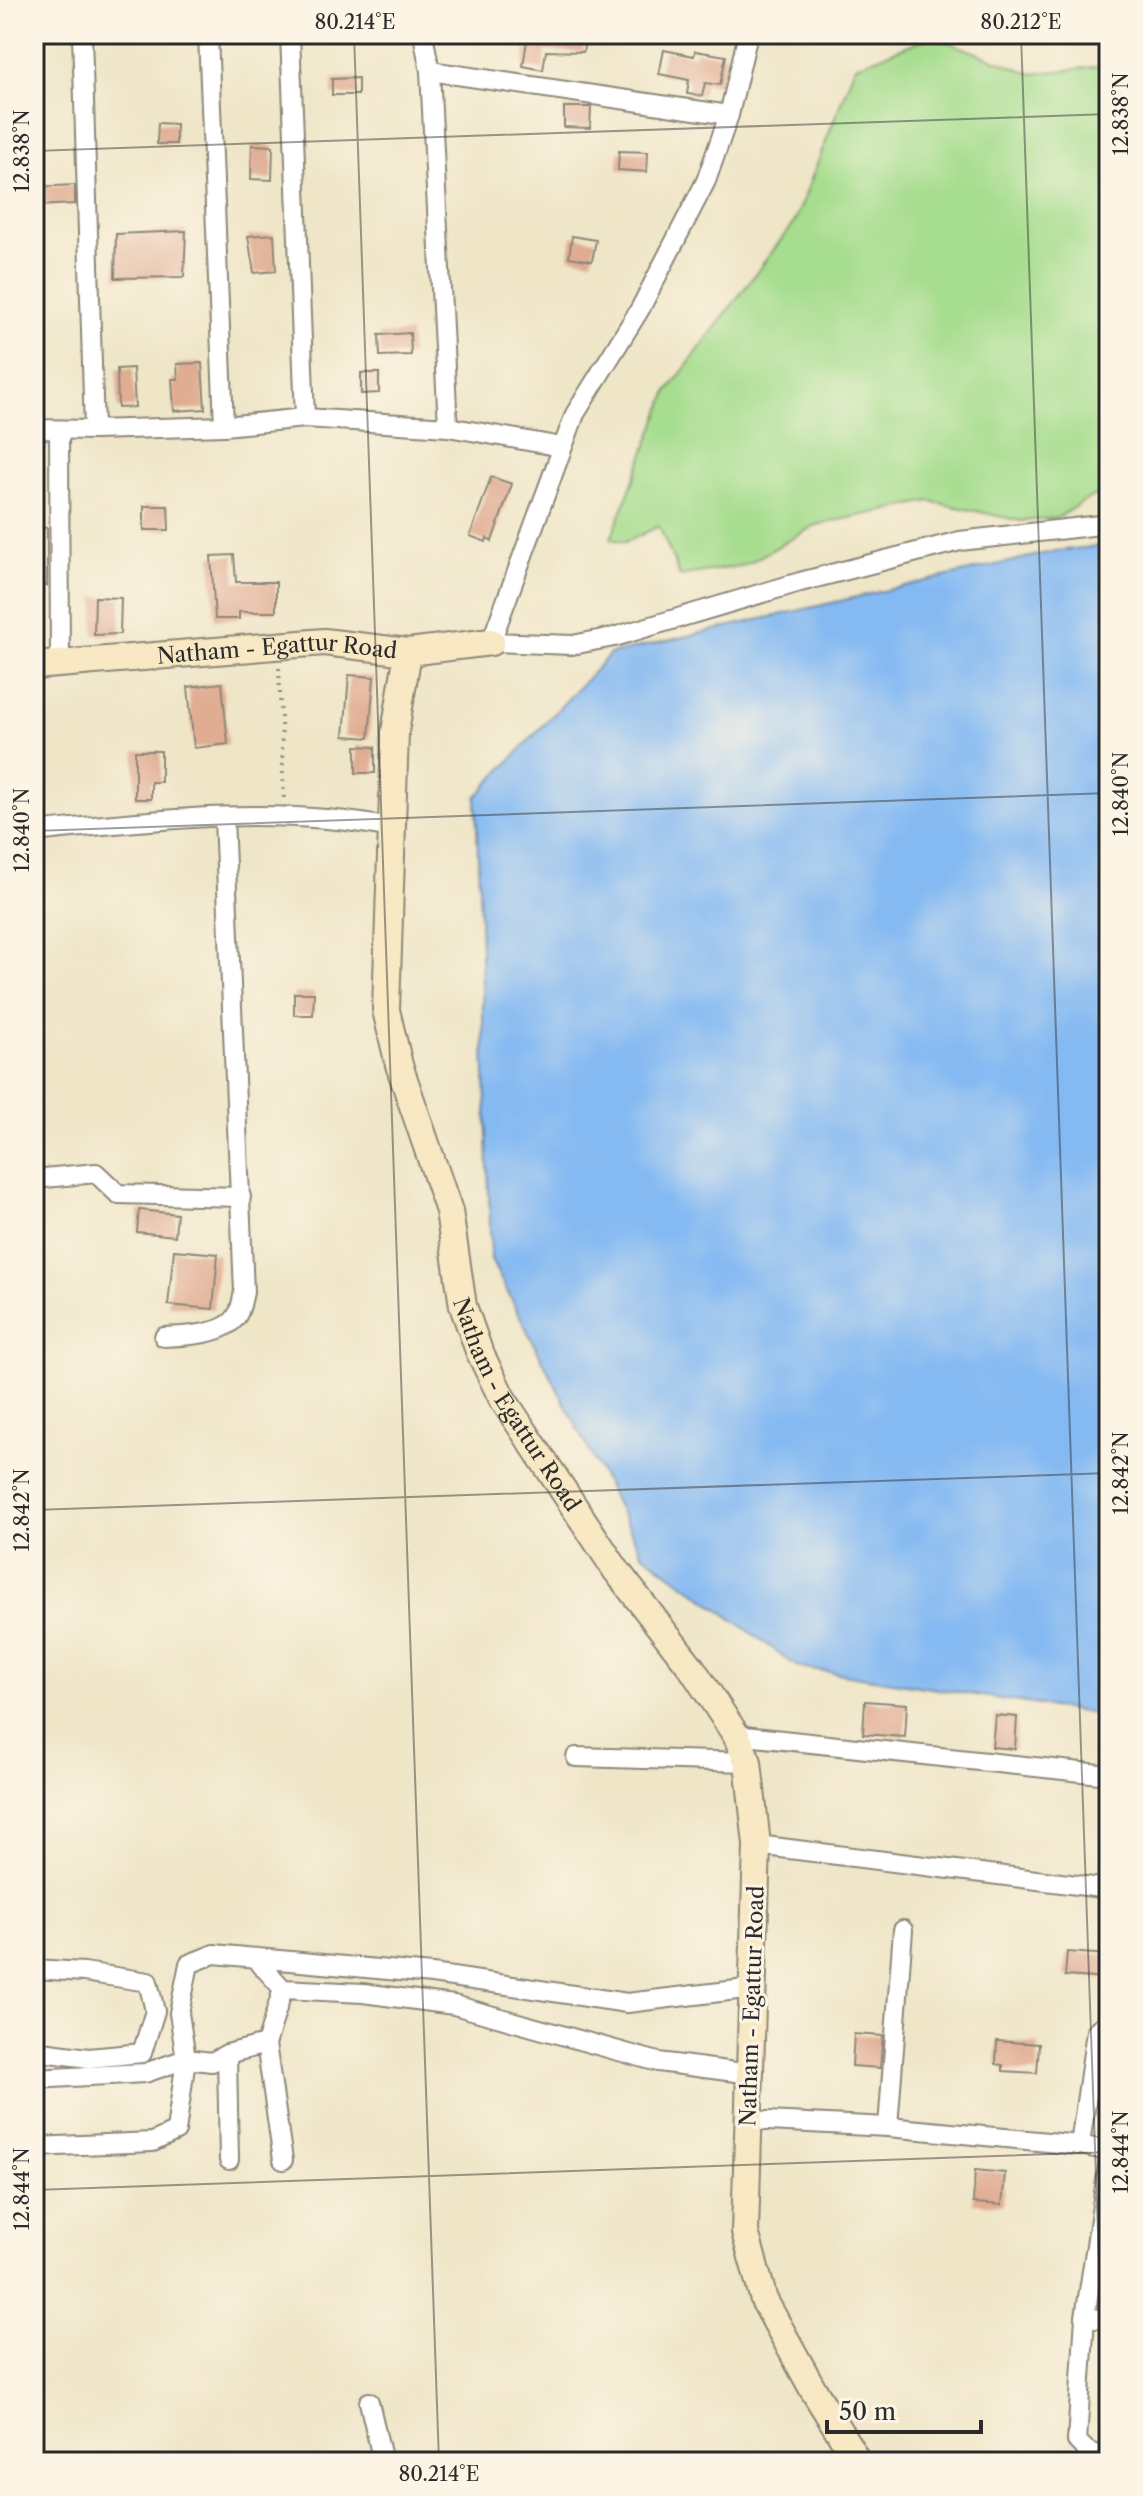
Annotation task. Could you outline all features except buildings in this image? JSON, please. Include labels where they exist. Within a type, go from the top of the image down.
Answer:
[{"type":"street","points":[[82,34],[94,430]]},
{"type":"street","points":[[208,34],[224,426]]},
{"type":"street","points":[[290,34],[305,418]]},
{"type":"street","points":[[423,34],[430,71],[448,427]]},
{"type":"street","points":[[491,642],[575,414],[640,309],[706,181],[729,115],[748,34]]},
{"type":"street","points":[[430,71],[729,115]]},
{"type":"street","points":[[34,429],[224,426],[305,418],[448,427],[562,447]]},
{"type":"street","points":[[47,665],[59,430]]},
{"type":"street","points":[[408,652],[491,642],[586,643],[800,582],[960,541],[1109,524]]},
{"type":"street","name":"Natham - Egattur Road","points":[[47,665],[324,642],[408,652],[395,732],[386,1010],[399,1065],[449,1211],[463,1306],[479,1351],[502,1398],[616,1570],[691,1667],[736,1735],[748,1762],[757,1845],[745,2232],[764,2300],[814,2391],[858,2462]]},
{"type":"street","points":[[34,832],[142,821],[285,816],[358,821],[391,828]]},
{"type":"street","points":[[164,1337],[201,1335],[231,1323],[239,1314],[244,1292],[224,818]]},
{"type":"street","points":[[34,1179],[96,1173],[118,1194],[241,1197]]},
{"type":"street","points":[[736,1735],[1109,1775]]},
{"type":"street","points":[[576,1757],[748,1762]]},
{"type":"street","points":[[757,1845],[1109,1889]]},
{"type":"street","points":[[888,2127],[903,1930]]},
{"type":"street","points":[[34,2147],[153,2142],[176,2131],[186,2059],[179,2013],[189,1964],[214,1954],[432,1974],[627,2003],[754,1988]]},
{"type":"street","points":[[255,1958],[283,1989],[363,1993],[454,2005],[658,2062],[751,2074]]},
{"type":"street","points":[[34,1969],[84,1972],[148,1982],[155,2011],[142,2053],[89,2058],[34,2051]]},
{"type":"street","points":[[283,1989],[266,2044],[283,2160]]},
{"type":"street","points":[[1080,2145],[1096,2031],[1109,2020]]},
{"type":"street","points":[[34,2079],[145,2073],[186,2059],[212,2062],[227,2054],[266,2044]]},
{"type":"street","points":[[227,2054],[229,2160]]},
{"type":"street","points":[[749,2120],[888,2127],[1080,2145],[1109,2151]]},
{"type":"street","points":[[1109,2160],[1085,2317],[1077,2441],[1087,2451],[1109,2458]]},
{"type":"street","points":[[1085,2317],[1109,2321]]},
{"type":"street","points":[[369,2402],[383,2462]]},
{"type":"path","points":[[278,646],[285,816]]},
{"type":"green space","points":[[932,36],[1032,74],[1109,65],[1109,492],[1093,496],[1057,518],[1021,521],[930,501],[816,525],[745,565],[680,576],[659,526],[626,542],[611,539],[668,391],[795,221],[855,66]]},
{"type":"water","points":[[1109,545],[1109,1716],[798,1667],[642,1553],[491,1260],[476,797],[610,654],[1056,551]]}]
